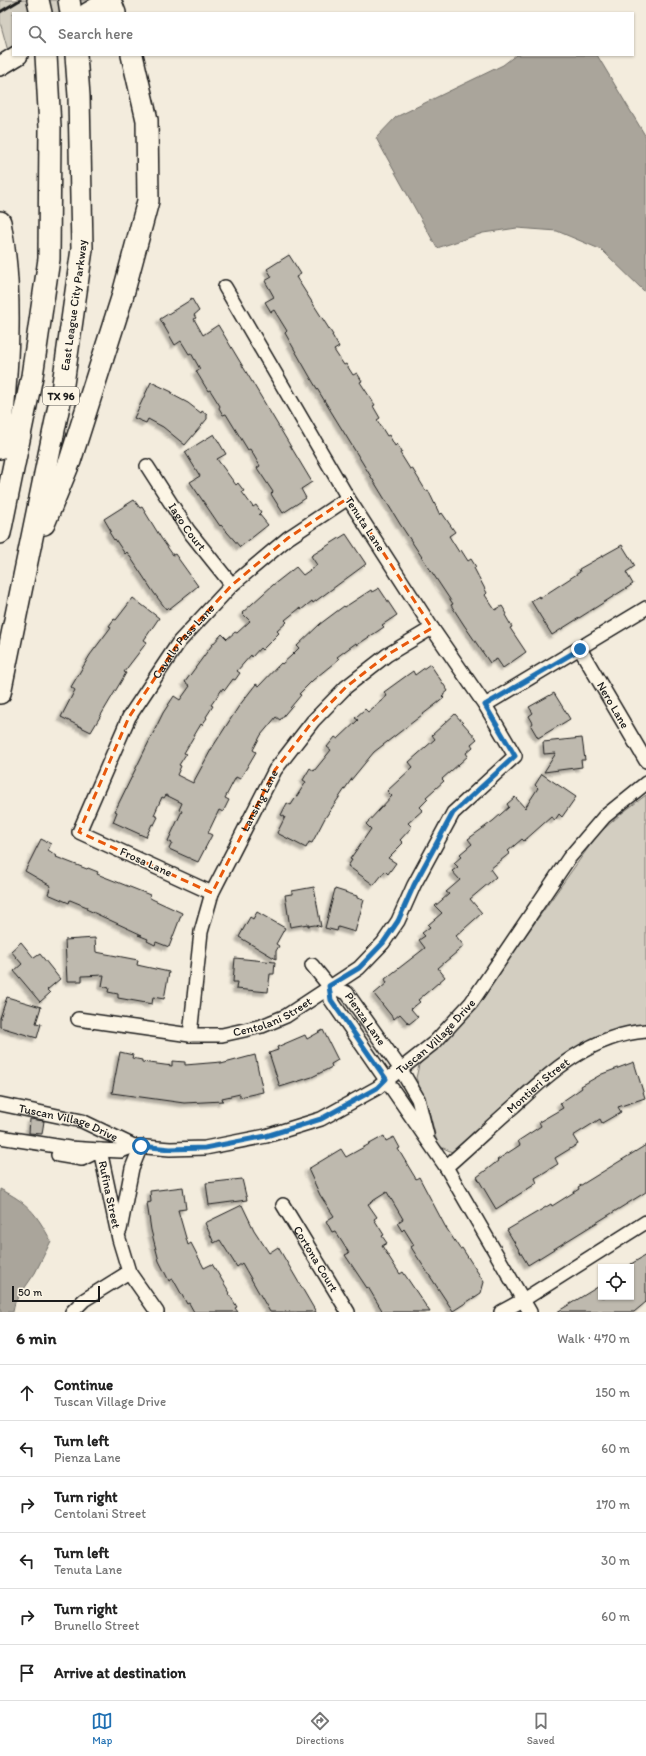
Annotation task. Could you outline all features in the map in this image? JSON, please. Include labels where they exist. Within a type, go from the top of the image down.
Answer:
[{"type":"main road","points":[[38,0],[41,12]]},
{"type":"main road","points":[[69,0],[71,12]]},
{"type":"main road","points":[[110,0],[115,12]]},
{"type":"main road","name":"TX 96","points":[[0,534],[32,376],[49,259],[50,127],[46,56]]},
{"type":"main road","name":"East League City Parkway","points":[[0,693],[62,391],[82,249],[79,96],[76,56]]},
{"type":"main road","points":[[25,572],[70,461],[122,298],[148,201],[148,120],[132,56]]},
{"type":"main road","points":[[0,222],[7,272],[9,317],[5,398],[0,448]]},
{"type":"street","points":[[90,12],[110,0]]},
{"type":"street","points":[[0,66],[16,56]]},
{"type":"street","name":"Tenuta Lane","points":[[225,287],[348,498],[432,628],[485,705],[515,756]]},
{"type":"street","name":"Iago Court","points":[[147,466],[188,530],[232,585]]},
{"type":"street","name":"Cavallo Pass Lane","points":[[79,832],[129,717],[179,642],[232,585],[288,538],[348,498]]},
{"type":"street","points":[[485,705],[646,608]]},
{"type":"street","name":"Lansing Lane","points":[[190,1035],[201,932],[212,893],[275,770],[313,721],[346,687],[387,655],[432,628]]},
{"type":"street","name":"Nero Lane","points":[[580,649],[646,761]]},
{"type":"street","name":"Centolani Street","points":[[78,1019],[190,1035],[222,1035],[262,1026],[286,1016],[329,986],[359,968],[383,943],[398,921],[414,885],[453,813],[515,756]]},
{"type":"street","name":"Tuscan Village Drive","points":[[0,1104],[82,1121],[138,1146],[170,1149],[205,1148],[266,1136],[321,1119],[377,1088],[386,1079],[435,1042],[471,1003],[569,858],[604,817],[646,783]]},
{"type":"street","name":"Frosa Lane","points":[[79,832],[212,893]]},
{"type":"street","points":[[312,966],[329,986]]},
{"type":"street","name":"Pienza Lane","points":[[428,1141],[418,1099],[400,1068],[347,993],[329,986],[331,1000],[386,1079],[428,1141],[446,1167],[530,1312]]},
{"type":"street","name":"Montieri Street","points":[[446,1167],[563,1062],[602,1041],[622,1035],[646,1031]]},
{"type":"street","name":"Tuscan Village Drive","points":[[2,1137],[69,1148],[121,1151],[138,1146]]},
{"type":"street","name":"Rufina Street","points":[[119,1240],[132,1168],[138,1146]]},
{"type":"street","name":"Rufina Street","points":[[100,1150],[119,1240],[129,1272],[157,1312]]},
{"type":"street","name":"Cortona Court","points":[[283,1205],[348,1312]]},
{"type":"street","points":[[501,1312],[523,1300],[646,1222]]},
{"type":"street","points":[[72,1312],[84,1300],[129,1272]]},
{"type":"highlighted area","points":[[348,498],[432,628],[387,655],[346,687],[313,721],[275,770],[212,893],[79,832],[129,717],[179,642],[232,585],[288,538]]},
{"type":"shaded area","points":[[0,0],[90,0],[71,12],[12,12],[12,48],[8,51],[0,22]]},
{"type":"shaded area","points":[[515,56],[598,56],[646,137],[646,293],[602,250],[557,231],[517,228],[483,233],[437,248],[376,138],[396,117],[503,65]]},
{"type":"shaded area","points":[[646,795],[646,1027],[574,1050],[543,1072],[456,1150],[452,1152],[441,1147],[437,1142],[428,1107],[416,1078],[419,1065],[454,1031],[477,1004],[598,834]]},
{"type":"shaded area","points":[[0,1189],[18,1199],[36,1216],[51,1241],[35,1273],[15,1302],[13,1312],[0,1312]]},
{"type":"building","points":[[289,255],[301,274],[296,277],[339,347],[334,350],[353,375],[357,373],[362,381],[360,382],[375,405],[373,406],[380,418],[377,420],[387,436],[389,435],[395,446],[397,444],[402,452],[400,453],[410,469],[412,468],[426,491],[428,490],[440,515],[442,513],[455,532],[449,536],[459,552],[461,550],[468,561],[471,559],[476,567],[474,568],[487,593],[485,595],[495,610],[502,606],[507,614],[505,615],[512,627],[510,628],[526,652],[503,668],[497,659],[490,663],[464,625],[451,605],[453,604],[400,524],[313,382],[285,333],[287,331],[274,310],[271,312],[265,302],[274,297],[265,281],[272,277],[267,269]]},
{"type":"building","points":[[192,299],[199,311],[194,315],[196,318],[194,319],[203,335],[218,325],[312,482],[301,489],[306,498],[283,513],[271,494],[273,492],[257,468],[260,466],[250,449],[248,450],[226,414],[223,415],[219,408],[220,406],[210,390],[208,391],[196,371],[200,369],[191,353],[189,354],[181,341],[175,345],[160,319]]},
{"type":"building","points":[[151,382],[172,392],[171,394],[188,403],[201,413],[202,411],[207,415],[207,419],[185,445],[163,427],[148,419],[146,423],[134,418]]},
{"type":"building","points":[[214,434],[226,454],[217,459],[236,485],[238,483],[244,491],[242,492],[253,507],[256,505],[261,512],[259,514],[268,525],[240,547],[221,525],[220,526],[190,482],[200,476],[185,452]]},
{"type":"building","points":[[134,500],[140,508],[142,507],[173,555],[175,554],[198,586],[169,609],[168,607],[166,609],[154,593],[127,552],[125,554],[115,539],[114,540],[104,519]]},
{"type":"building","points":[[346,534],[366,564],[313,603],[312,601],[301,610],[300,608],[285,620],[287,622],[277,631],[279,633],[262,650],[260,648],[252,657],[251,655],[237,671],[240,673],[235,680],[233,679],[225,690],[223,688],[211,705],[213,706],[206,717],[207,718],[202,725],[201,724],[184,753],[186,754],[179,765],[181,766],[177,775],[193,783],[212,748],[239,706],[256,684],[259,686],[281,663],[282,664],[299,648],[297,646],[320,624],[344,606],[345,607],[371,590],[372,592],[379,588],[397,615],[382,625],[384,627],[357,645],[356,643],[337,657],[339,659],[313,680],[299,694],[301,695],[280,720],[276,717],[261,735],[253,750],[256,752],[240,779],[236,777],[225,798],[229,800],[223,812],[219,810],[208,833],[212,835],[198,862],[169,849],[172,843],[168,841],[182,811],[179,810],[182,803],[166,795],[164,798],[162,797],[154,815],[158,817],[154,825],[152,824],[146,837],[113,822],[117,812],[115,811],[163,713],[174,696],[180,700],[190,686],[185,682],[212,645],[222,634],[227,639],[235,632],[237,633],[250,621],[242,613],[273,585],[296,567],[303,575],[317,565],[311,556]]},
{"type":"building","points":[[622,545],[635,566],[626,572],[633,584],[552,635],[531,601],[539,596],[540,598],[580,572],[579,569]]},
{"type":"building","points":[[133,598],[159,618],[144,640],[147,642],[124,672],[126,673],[91,732],[61,717],[75,690],[71,687],[90,655],[111,627],[109,626],[114,619],[116,620]]},
{"type":"building","points":[[430,664],[448,691],[442,696],[444,698],[374,752],[351,780],[325,818],[312,843],[309,842],[306,848],[277,833],[285,817],[281,815],[287,803],[291,805],[306,782],[303,780],[310,768],[314,771],[331,750],[327,747],[335,737],[338,739],[358,720],[355,718],[365,709],[368,712],[387,696],[384,692],[413,671],[415,675]]},
{"type":"building","points":[[554,693],[570,719],[538,738],[531,726],[533,723],[529,716],[533,713],[529,707]]},
{"type":"building","points":[[455,714],[477,739],[471,744],[473,747],[466,753],[468,756],[442,779],[444,781],[426,797],[428,799],[420,807],[423,810],[408,823],[412,827],[400,840],[403,843],[388,858],[396,863],[388,874],[385,871],[374,885],[348,866],[352,860],[350,859],[371,829],[366,824],[392,796],[387,791],[413,767],[409,762],[435,739],[432,735]]},
{"type":"building","points":[[582,738],[585,760],[581,760],[582,767],[544,772],[556,753],[544,754],[543,742]]},
{"type":"building","points":[[542,774],[576,797],[562,817],[559,814],[555,820],[551,817],[524,841],[522,839],[508,851],[510,853],[490,869],[496,877],[470,899],[482,913],[456,936],[464,946],[438,968],[445,977],[418,1000],[420,1002],[411,1009],[418,1017],[409,1024],[400,1014],[394,1019],[374,994],[387,983],[385,979],[425,948],[419,940],[425,936],[422,933],[430,927],[428,925],[442,913],[435,906],[449,894],[446,892],[460,880],[452,871],[458,867],[454,863],[462,856],[460,854],[472,844],[468,839],[509,807],[507,804],[515,797],[525,808],[538,788],[535,785]]},
{"type":"building","points":[[41,839],[51,844],[48,850],[57,856],[56,857],[98,872],[97,874],[150,895],[149,897],[152,899],[182,913],[169,947],[156,942],[155,945],[147,941],[148,939],[138,935],[142,935],[86,909],[87,907],[70,900],[69,903],[48,894],[51,886],[25,871]]},
{"type":"building","points":[[314,887],[321,927],[315,925],[308,926],[308,924],[290,927],[285,895],[292,894],[292,891]]},
{"type":"building","points":[[335,889],[357,896],[357,898],[364,900],[355,932],[338,927],[337,931],[325,928]]},
{"type":"building","points":[[257,912],[285,928],[276,944],[279,946],[276,951],[276,959],[239,937],[250,917],[253,919]]},
{"type":"building","points":[[95,938],[96,952],[138,960],[137,965],[169,972],[164,999],[153,997],[152,1004],[118,998],[118,994],[108,992],[109,988],[102,986],[104,975],[82,976],[82,981],[67,981],[65,940]]},
{"type":"building","points":[[21,942],[34,958],[40,954],[60,979],[47,990],[50,993],[40,1002],[14,971],[22,964],[11,951]]},
{"type":"building","points":[[235,958],[275,962],[274,974],[270,974],[268,992],[236,989],[237,982],[233,982]]},
{"type":"building","points":[[7,997],[41,1007],[36,1023],[41,1024],[37,1038],[0,1027],[0,1018]]},
{"type":"building","points":[[323,1030],[338,1060],[331,1064],[332,1067],[312,1077],[280,1087],[269,1053],[278,1050],[277,1047],[305,1035],[307,1039]]},
{"type":"building","points":[[120,1052],[133,1055],[132,1058],[142,1060],[142,1062],[172,1066],[172,1061],[185,1062],[185,1065],[221,1062],[221,1064],[255,1055],[263,1092],[240,1097],[240,1094],[222,1098],[223,1101],[184,1103],[112,1093]]},
{"type":"building","points":[[634,1062],[645,1098],[618,1107],[621,1112],[602,1123],[600,1119],[573,1136],[578,1144],[555,1158],[558,1164],[535,1178],[537,1183],[496,1209],[477,1177],[498,1161],[497,1160],[520,1145],[518,1141],[541,1126],[539,1122],[563,1108],[560,1103],[582,1088],[581,1086],[602,1074]]},
{"type":"building","points":[[30,1119],[44,1121],[42,1134],[29,1133]]},
{"type":"building","points":[[384,1136],[386,1141],[394,1137],[400,1148],[398,1149],[416,1179],[419,1177],[445,1226],[460,1249],[462,1248],[484,1282],[481,1293],[453,1311],[411,1247],[414,1245],[404,1229],[402,1231],[397,1223],[403,1219],[387,1192],[368,1204],[377,1217],[374,1219],[387,1243],[382,1246],[400,1274],[403,1272],[430,1312],[383,1312],[368,1287],[367,1288],[345,1255],[349,1253],[335,1231],[332,1232],[326,1221],[334,1216],[320,1195],[308,1169],[341,1149],[346,1157]]},
{"type":"building","points":[[646,1145],[646,1192],[528,1265],[507,1230],[551,1204],[552,1206],[579,1189],[578,1187]]},
{"type":"building","points":[[242,1179],[247,1200],[209,1205],[206,1183]]},
{"type":"building","points":[[183,1187],[186,1209],[178,1210],[188,1245],[191,1243],[204,1268],[212,1264],[230,1293],[229,1294],[237,1307],[235,1308],[238,1312],[194,1312],[189,1303],[187,1304],[173,1279],[169,1281],[159,1261],[151,1230],[147,1203],[151,1202],[150,1191]]},
{"type":"building","points":[[242,1205],[254,1230],[269,1253],[278,1247],[316,1312],[270,1312],[242,1263],[237,1267],[220,1240],[214,1243],[205,1223]]},
{"type":"building","points":[[646,1255],[646,1302],[634,1312],[557,1312],[598,1287],[598,1300],[634,1300],[634,1264],[631,1264]]},
{"type":"railway","points":[[0,12],[20,0]]},
{"type":"route","points":[[141,1146],[170,1149],[205,1148],[266,1136],[321,1119],[377,1088],[386,1079],[331,1000],[329,986],[359,968],[383,943],[398,921],[414,885],[453,813],[515,756],[485,705],[580,649]]}]
